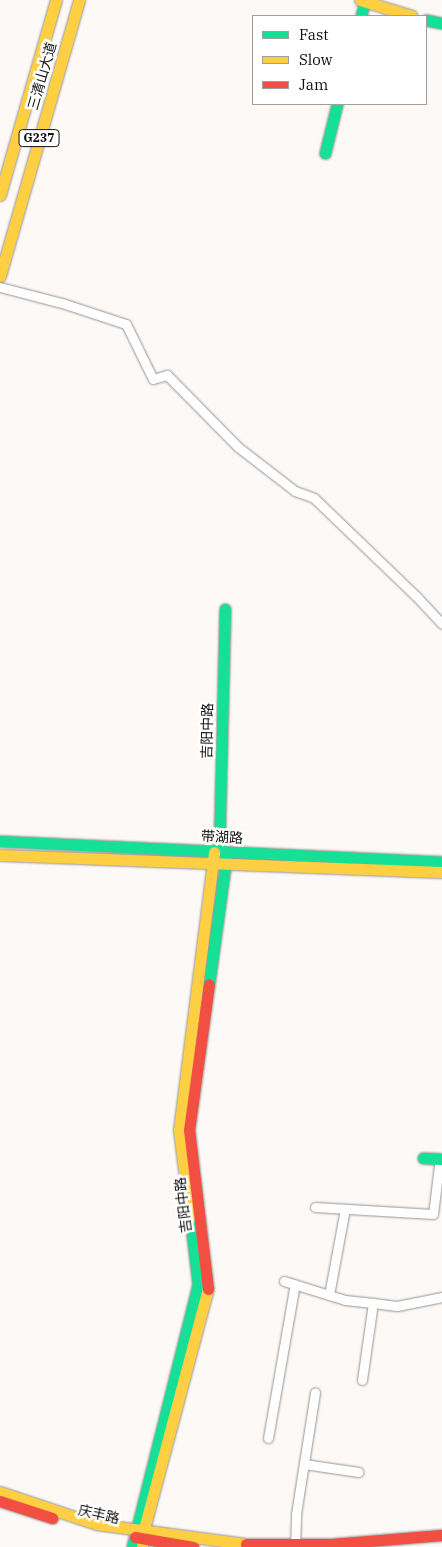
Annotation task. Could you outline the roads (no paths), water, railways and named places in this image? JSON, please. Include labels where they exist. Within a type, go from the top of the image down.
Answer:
[{"type":"main road","name":"三清山大道","points":[[0,195],[56,0]]},
{"type":"main road","name":"三清山大道","points":[[0,276],[79,0]]},
{"type":"main road","points":[[361,15],[363,1],[409,15]]},
{"type":"main road","points":[[427,20],[442,23]]},
{"type":"main road","points":[[325,153],[338,105]]},
{"type":"main road","name":"吉阳中路","points":[[138,1538],[198,1285],[179,1130],[220,857],[225,609]]},
{"type":"main road","name":"带湖路","points":[[0,841],[442,872]]},
{"type":"main road","name":"带湖路","points":[[0,855],[442,862]]},
{"type":"main road","points":[[422,1158],[441,1159]]},
{"type":"main road","points":[[0,1492],[138,1538],[294,1546],[389,1541],[442,1535]]},
{"type":"main road","name":"庆丰路","points":[[0,1501],[94,1529],[193,1547]]},
{"type":"main road","points":[[418,1547],[442,1544]]},
{"type":"street","points":[[0,287],[62,303],[126,324],[153,379],[166,375],[238,447],[295,491],[314,498],[416,596],[442,624]]},
{"type":"street","points":[[315,1207],[432,1214],[441,1159]]},
{"type":"street","points":[[330,1295],[345,1209]]},
{"type":"street","points":[[284,1281],[345,1300],[397,1306],[442,1297]]},
{"type":"street","points":[[268,1438],[295,1284]]},
{"type":"street","points":[[362,1380],[373,1303]]},
{"type":"street","points":[[294,1546],[296,1514],[314,1392]]},
{"type":"street","points":[[304,1464],[358,1472]]}]
